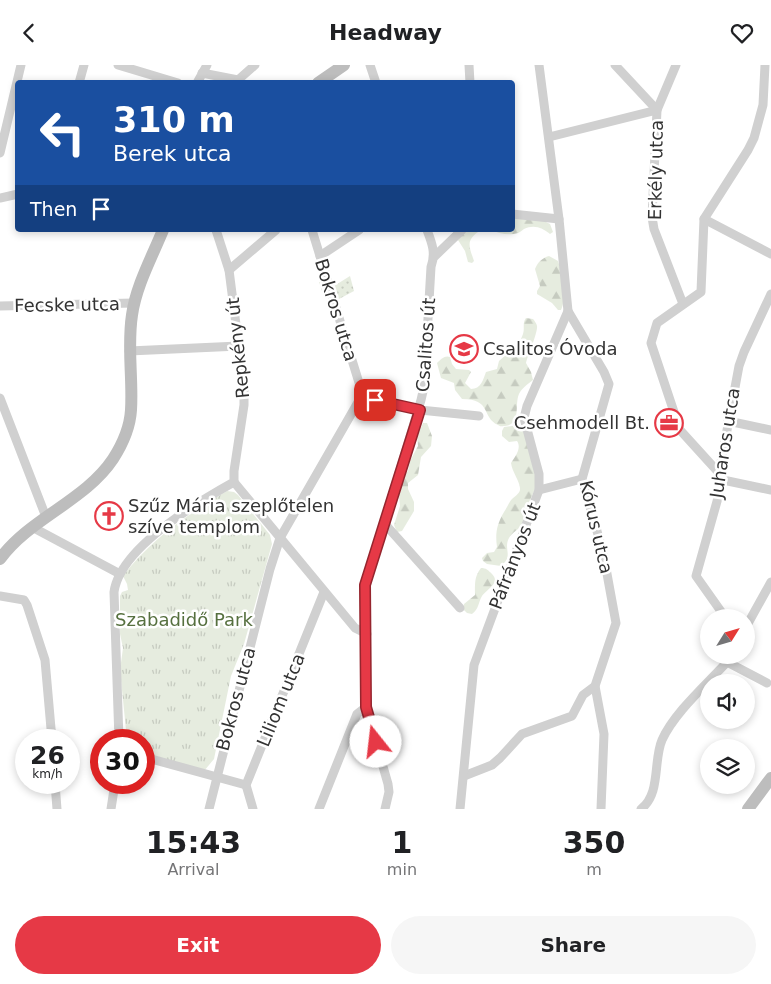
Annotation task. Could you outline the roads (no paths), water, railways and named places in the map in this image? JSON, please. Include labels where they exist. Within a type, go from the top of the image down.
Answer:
[{"type":"street","points":[[17,80],[20,65]]},
{"type":"street","points":[[80,80],[84,65]]},
{"type":"street","points":[[118,65],[168,80]]},
{"type":"street","points":[[240,80],[255,65]]},
{"type":"street","points":[[322,80],[344,65]]},
{"type":"street","points":[[370,65],[375,80]]},
{"type":"street","points":[[469,65],[470,80]]},
{"type":"street","name":"Kórus utca","points":[[464,776],[492,765],[522,734],[572,716],[583,695],[595,686],[616,623],[603,552],[582,479],[609,384],[604,372],[568,311],[559,219],[539,65]]},
{"type":"street","points":[[549,137],[657,110],[615,65]]},
{"type":"street","name":"Erkély utca","points":[[676,65],[657,110],[652,217],[654,229],[683,304]]},
{"type":"street","points":[[765,65],[763,105],[754,138],[748,151],[704,219],[701,292],[657,323],[651,343],[680,430],[721,476],[771,490]]},
{"type":"street","points":[[199,80],[205,69],[236,80]]},
{"type":"street","points":[[0,153],[15,87]]},
{"type":"street","points":[[0,198],[15,194]]},
{"type":"street","points":[[515,215],[559,219]]},
{"type":"street","points":[[704,219],[771,254]]},
{"type":"street","points":[[0,559],[14,542],[102,473],[122,443],[131,411],[129,351],[130,325],[134,303],[139,286],[162,232]]},
{"type":"street","name":"Repkény út","points":[[217,232],[230,270],[245,397],[234,482]]},
{"type":"street","points":[[230,270],[274,232]]},
{"type":"street","name":"Bokros utca","points":[[209,809],[270,569],[280,538],[361,397],[360,386],[313,232]]},
{"type":"street","points":[[320,256],[356,232]]},
{"type":"street","name":"Csalitos út","points":[[385,809],[389,792],[388,784],[366,707],[365,585],[420,410],[424,387],[431,267],[434,257],[433,245],[428,232]]},
{"type":"street","points":[[434,257],[460,232]]},
{"type":"street","name":"Juharos utca","points":[[719,609],[696,576],[721,476],[728,421],[741,359],[771,294]]},
{"type":"street","name":"Fecske utca","points":[[0,306],[134,303]]},
{"type":"street","name":"Páfrányos út","points":[[460,809],[474,665],[539,490],[539,474],[524,417],[568,311]]},
{"type":"street","points":[[129,351],[239,346]]},
{"type":"street","points":[[361,397],[420,410],[479,416]]},
{"type":"street","points":[[0,398],[46,517]]},
{"type":"street","points":[[728,421],[771,430]]},
{"type":"street","points":[[539,490],[582,479]]},
{"type":"street","points":[[119,729],[114,592],[120,574],[142,548],[165,526],[193,505],[234,482],[355,628],[366,634]]},
{"type":"street","points":[[384,523],[460,608]]},
{"type":"street","points":[[32,527],[120,574]]},
{"type":"street","points":[[755,611],[771,582]]},
{"type":"street","name":"Liliom utca","points":[[246,785],[324,592]]},
{"type":"street","points":[[0,596],[24,600],[27,605],[45,660],[51,729]]},
{"type":"street","points":[[641,809],[650,800],[661,743],[669,725],[724,664]]},
{"type":"street","points":[[737,664],[767,683]]},
{"type":"street","points":[[595,686],[604,734],[601,809]]},
{"type":"street","points":[[319,809],[357,714],[366,707]]},
{"type":"street","points":[[155,760],[246,785],[253,809]]},
{"type":"street","points":[[748,809],[771,779]]},
{"type":"street","points":[[56,794],[57,809]]},
{"type":"street","points":[[111,809],[113,794]]},
{"type":"place","name":"Csalitos Óvoda","points":[[464,349]]},
{"type":"place","name":"Csehmodell Bt.","points":[[669,423]]},
{"type":"place","name":"Szűz Mária szeplőtelen szíve templom","points":[[109,516]]},
{"type":"park label","name":"Szabadidő Park","points":[[184,620]]}]
